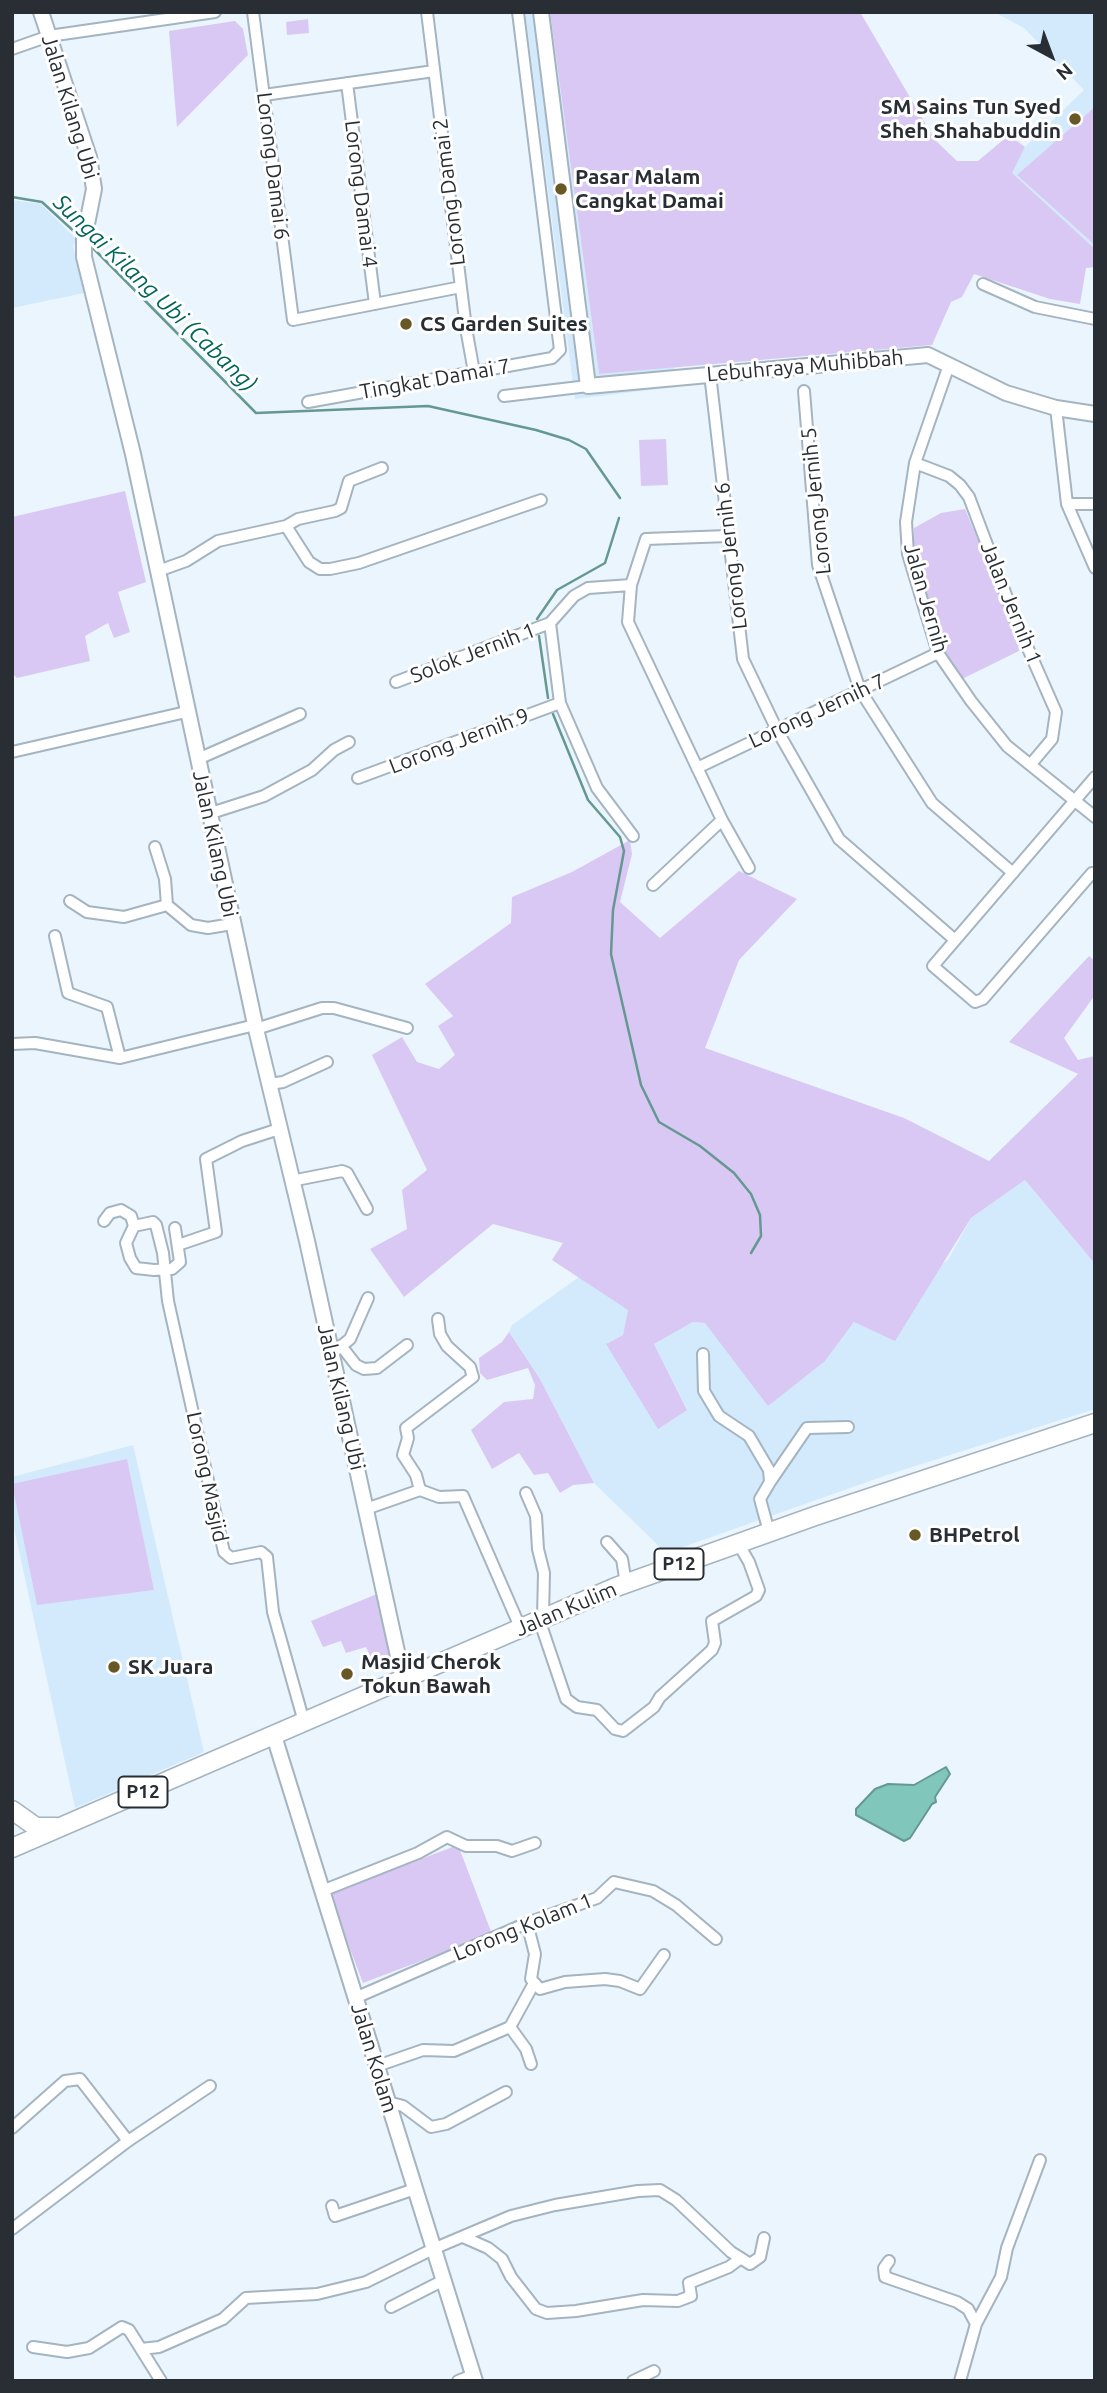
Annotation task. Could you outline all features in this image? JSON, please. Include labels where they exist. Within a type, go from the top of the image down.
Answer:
[{"type":"main road","name":"Jalan Kulim","points":[[13,1844],[62,1827],[520,1627],[625,1584],[769,1532],[1095,1423]]},
{"type":"main road","points":[[12,1810],[36,1827],[62,1827]]},
{"type":"street","name":"Jalan Kilang Ubi","points":[[41,12],[93,174],[84,257],[158,571],[208,814],[290,1181],[337,1350],[366,1509],[403,1679]]},
{"type":"street","points":[[12,49],[49,36],[215,12]]},
{"type":"street","name":"Lorong Damai 6","points":[[253,12],[293,320],[375,304]]},
{"type":"street","name":"Lorong Damai 2","points":[[427,12],[474,372]]},
{"type":"street","name":"Tingkat Damai 7","points":[[308,402],[552,358],[560,350],[518,12]]},
{"type":"street","points":[[541,12],[588,386]]},
{"type":"street","points":[[264,95],[434,71]]},
{"type":"street","name":"Lorong Damai 4","points":[[347,83],[375,304]]},
{"type":"street","points":[[983,284],[1035,307],[1095,318]]},
{"type":"street","points":[[375,304],[461,287]]},
{"type":"street","name":"Lebuhraya Muhibbah","points":[[504,396],[928,355],[1006,393],[1056,408],[1095,414]]},
{"type":"street","name":"Jalan Jernih","points":[[949,365],[915,463],[906,522],[908,554],[939,653],[971,701],[1007,746],[1095,817]]},
{"type":"street","name":"Lorong Jernih 6","points":[[710,374],[743,659],[777,730],[839,839],[956,940]]},
{"type":"street","name":"Lorong Jernih 5","points":[[804,391],[818,565],[860,690],[932,803],[1013,873]]},
{"type":"street","points":[[1056,408],[1067,504],[1095,568]]},
{"type":"street","name":"Jalan Jernih 1","points":[[915,463],[949,476],[969,497],[1015,619],[1056,712],[1052,739],[1031,764]]},
{"type":"street","points":[[158,571],[186,561],[218,541],[286,526],[298,519],[335,512],[341,508],[349,481],[382,468]]},
{"type":"street","points":[[286,526],[309,562],[320,569],[330,569],[359,563],[541,500]]},
{"type":"street","points":[[1067,504],[1095,504]]},
{"type":"street","points":[[728,536],[646,539],[631,585],[628,622],[722,820],[749,868]]},
{"type":"street","points":[[631,585],[588,588],[574,596],[551,623],[559,702],[597,788],[633,836]]},
{"type":"street","name":"Solok Jernih 1","points":[[396,682],[551,623]]},
{"type":"street","name":"Lorong Jernih 7","points":[[697,768],[939,653]]},
{"type":"street","name":"Lorong Jernih 9","points":[[358,778],[559,702]]},
{"type":"street","points":[[12,752],[186,712]]},
{"type":"street","points":[[198,760],[300,714]]},
{"type":"street","points":[[208,814],[264,796],[312,770],[334,750],[349,742]]},
{"type":"street","points":[[1092,873],[984,999],[975,1002],[933,966],[1095,777]]},
{"type":"street","points":[[653,885],[722,820]]},
{"type":"street","points":[[155,847],[165,879],[167,905],[191,925],[208,928],[232,924]]},
{"type":"street","points":[[70,901],[87,912],[124,917],[167,905]]},
{"type":"street","points":[[55,936],[68,993],[107,1007],[120,1058]]},
{"type":"street","points":[[12,1044],[36,1044],[120,1058],[334,1008],[407,1028]]},
{"type":"street","points":[[268,1084],[283,1082],[327,1062]]},
{"type":"street","points":[[178,1245],[216,1232],[206,1159],[242,1141],[279,1129]]},
{"type":"street","points":[[290,1181],[342,1171],[346,1173],[367,1209]]},
{"type":"street","points":[[104,1221],[110,1213],[125,1211],[134,1226]]},
{"type":"street","points":[[134,1226],[153,1222],[163,1253],[164,1271]]},
{"type":"street","points":[[134,1226],[127,1243],[133,1265],[164,1271],[172,1269],[180,1262],[176,1228]]},
{"type":"street","name":"Lorong Masjid","points":[[164,1271],[224,1552],[231,1558],[261,1552],[267,1557],[273,1612],[304,1722]]},
{"type":"street","points":[[369,1298],[350,1339],[337,1350],[364,1369],[377,1368],[407,1345]]},
{"type":"street","points":[[438,1319],[440,1334],[447,1346],[470,1367],[473,1377],[406,1428],[408,1438],[403,1455],[416,1475],[420,1490],[431,1496],[463,1496],[520,1627]]},
{"type":"street","points":[[703,1354],[704,1391],[719,1416],[749,1436],[769,1471],[770,1482]]},
{"type":"street","points":[[769,1532],[760,1499],[807,1429],[848,1427]]},
{"type":"street","points":[[366,1509],[420,1490]]},
{"type":"street","points":[[526,1493],[536,1516],[538,1549],[544,1573],[541,1618],[566,1699],[577,1707],[597,1710],[615,1729],[623,1731],[654,1707],[660,1697],[712,1650],[715,1643],[712,1620],[756,1597],[759,1590],[749,1562],[738,1543]]},
{"type":"street","points":[[607,1542],[622,1559],[625,1584]]},
{"type":"street","name":"Jalan Kolam","points":[[274,1736],[474,2378]]},
{"type":"street","points":[[322,1891],[418,1853],[447,1837],[466,1846],[497,1846],[512,1851],[535,1843]]},
{"type":"street","name":"Lorong Kolam 1","points":[[355,1998],[527,1923],[597,1898],[614,1882],[653,1891],[676,1905],[716,1939]]},
{"type":"street","points":[[377,2066],[423,2050],[454,2051],[510,2027],[533,1985],[534,1942],[527,1923]]},
{"type":"street","points":[[533,1985],[540,1989],[565,1982],[605,1979],[620,1981],[640,1989],[664,1955]]},
{"type":"street","points":[[510,2027],[526,2049],[531,2064]]},
{"type":"street","points":[[12,2128],[65,2081],[80,2080],[128,2141]]},
{"type":"street","points":[[12,2229],[128,2141],[210,2086]]},
{"type":"street","points":[[388,2102],[403,2106],[431,2127],[446,2124],[506,2092]]},
{"type":"street","points":[[960,2381],[976,2324],[1001,2277],[1007,2248],[1040,2160]]},
{"type":"street","points":[[332,2206],[335,2216],[415,2189]]},
{"type":"street","points":[[141,2349],[159,2347],[199,2332],[223,2319],[246,2298],[317,2294],[366,2282],[433,2249],[511,2216],[555,2205],[660,2190],[676,2200],[741,2258],[754,2264],[760,2257],[764,2238]]},
{"type":"street","points":[[463,2237],[488,2248],[502,2259],[511,2277],[536,2309],[547,2313],[658,2298],[678,2301],[691,2296],[689,2283],[729,2267],[741,2258]]},
{"type":"street","points":[[889,2261],[884,2268],[885,2277],[957,2302],[968,2309],[976,2324]]},
{"type":"street","points":[[391,2307],[442,2281]]},
{"type":"street","points":[[33,2347],[67,2352],[89,2348],[122,2327],[129,2330],[161,2381]]},
{"type":"street","points":[[633,2381],[654,2371]]},
{"type":"street","points":[[458,2381],[474,2378]]},
{"type":"shaded area","name":"Pasar Malam Cangkat Damai","points":[[525,12],[550,12],[599,374],[674,367],[675,387],[575,399]]},
{"type":"shaded area","points":[[550,12],[860,12],[935,140],[957,161],[978,161],[1009,135],[1025,147],[1012,173],[1095,249],[1095,267],[1086,268],[1080,304],[1050,299],[974,274],[962,297],[951,302],[932,345],[599,374]]},
{"type":"shaded area","name":"SM Sains Tun Syed Sheh Shahabuddin","points":[[994,12],[1095,12],[1095,249],[1011,173],[1025,147],[1084,90],[1024,28]]},
{"type":"shaded area","points":[[308,19],[309,33],[287,35],[286,22]]},
{"type":"shaded area","points":[[235,21],[243,29],[248,55],[177,127],[169,31]]},
{"type":"shaded area","points":[[1095,107],[1095,245],[1017,175]]},
{"type":"shaded area","points":[[12,200],[41,204],[77,240],[73,246],[84,293],[12,308]]},
{"type":"shaded area","points":[[666,439],[668,485],[641,486],[639,440]]},
{"type":"shaded area","points":[[125,491],[146,582],[118,592],[130,632],[114,638],[108,623],[85,636],[90,661],[17,678],[12,673],[12,517]]},
{"type":"shaded area","points":[[965,509],[1023,649],[962,679],[944,654],[914,556],[914,528],[941,513]]},
{"type":"shaded area","points":[[630,840],[632,854],[620,902],[660,938],[739,871],[797,899],[739,960],[705,1048],[904,1118],[989,1161],[1078,1074],[1009,1042],[1089,956],[1095,961],[1095,995],[1064,1038],[1078,1060],[1095,1056],[1095,1264],[1025,1180],[971,1218],[895,1341],[854,1322],[825,1361],[768,1406],[705,1323],[693,1322],[654,1344],[687,1410],[658,1429],[606,1344],[623,1335],[628,1310],[552,1260],[563,1243],[493,1224],[404,1297],[370,1249],[407,1229],[402,1190],[427,1170],[372,1055],[402,1037],[417,1062],[439,1069],[455,1055],[438,1026],[453,1016],[425,984],[511,923],[512,897],[572,872]]},
{"type":"shaded area","points":[[1025,1180],[1095,1264],[1095,1409],[887,1475],[666,1553],[594,1483],[540,1379],[509,1332],[512,1325],[579,1277],[629,1310],[623,1335],[607,1343],[687,1409],[654,1344],[693,1322],[705,1323],[825,1361],[854,1322],[948,1260],[971,1218]]},
{"type":"shaded area","points":[[509,1332],[540,1379],[594,1483],[573,1485],[560,1493],[548,1473],[534,1475],[519,1453],[492,1469],[471,1430],[504,1402],[533,1399],[535,1385],[528,1368],[487,1380],[480,1373],[479,1358],[502,1342]]},
{"type":"shaded area","name":"SK Juara","points":[[133,1445],[204,1752],[75,1808],[12,1519],[12,1477]]},
{"type":"shaded area","points":[[127,1459],[154,1590],[37,1605],[12,1484]]},
{"type":"shaded area","points":[[377,1594],[393,1664],[376,1670],[366,1647],[346,1653],[341,1641],[323,1647],[311,1621]]},
{"type":"shaded area","points":[[946,1767],[950,1774],[935,1797],[936,1802],[910,1838],[904,1841],[856,1815],[856,1809],[875,1789],[888,1784],[914,1785]]},
{"type":"shaded area","points":[[458,1845],[492,1934],[363,1983],[329,1894]]},
{"type":"waterway","name":"Sungai Kilang Ubi (Cabang)","points":[[12,197],[42,202],[78,235]]},
{"type":"waterway","name":"Sungai Kilang Ubi (Cabang)","points":[[89,244],[256,413],[428,406],[536,430],[569,440],[586,449],[620,498]]},
{"type":"waterway","name":"Sungai Kilang Ubi (Cabang)","points":[[537,619],[557,590],[605,563],[619,518]]},
{"type":"waterway","name":"Sungai Kilang Ubi (Cabang)","points":[[539,636],[548,698]]},
{"type":"waterway","name":"Sungai Kilang Ubi (Cabang)","points":[[553,714],[588,800],[620,837],[624,851],[613,910],[611,954],[641,1085],[659,1122],[700,1146],[734,1173],[751,1194],[760,1215],[761,1236],[751,1253]]},
{"type":"place","name":"SM Sains Tun Syed Sheh Shahabuddin","points":[[1075,119]]},
{"type":"place","name":"Pasar Malam Cangkat Damai","points":[[561,189]]},
{"type":"place","name":"CS Garden Suites","points":[[406,324]]},
{"type":"place","name":"BHPetrol","points":[[915,1535]]},
{"type":"place","name":"SK Juara","points":[[114,1667]]},
{"type":"place","name":"Masjid Cherok Tokun Bawah","points":[[347,1674]]}]
